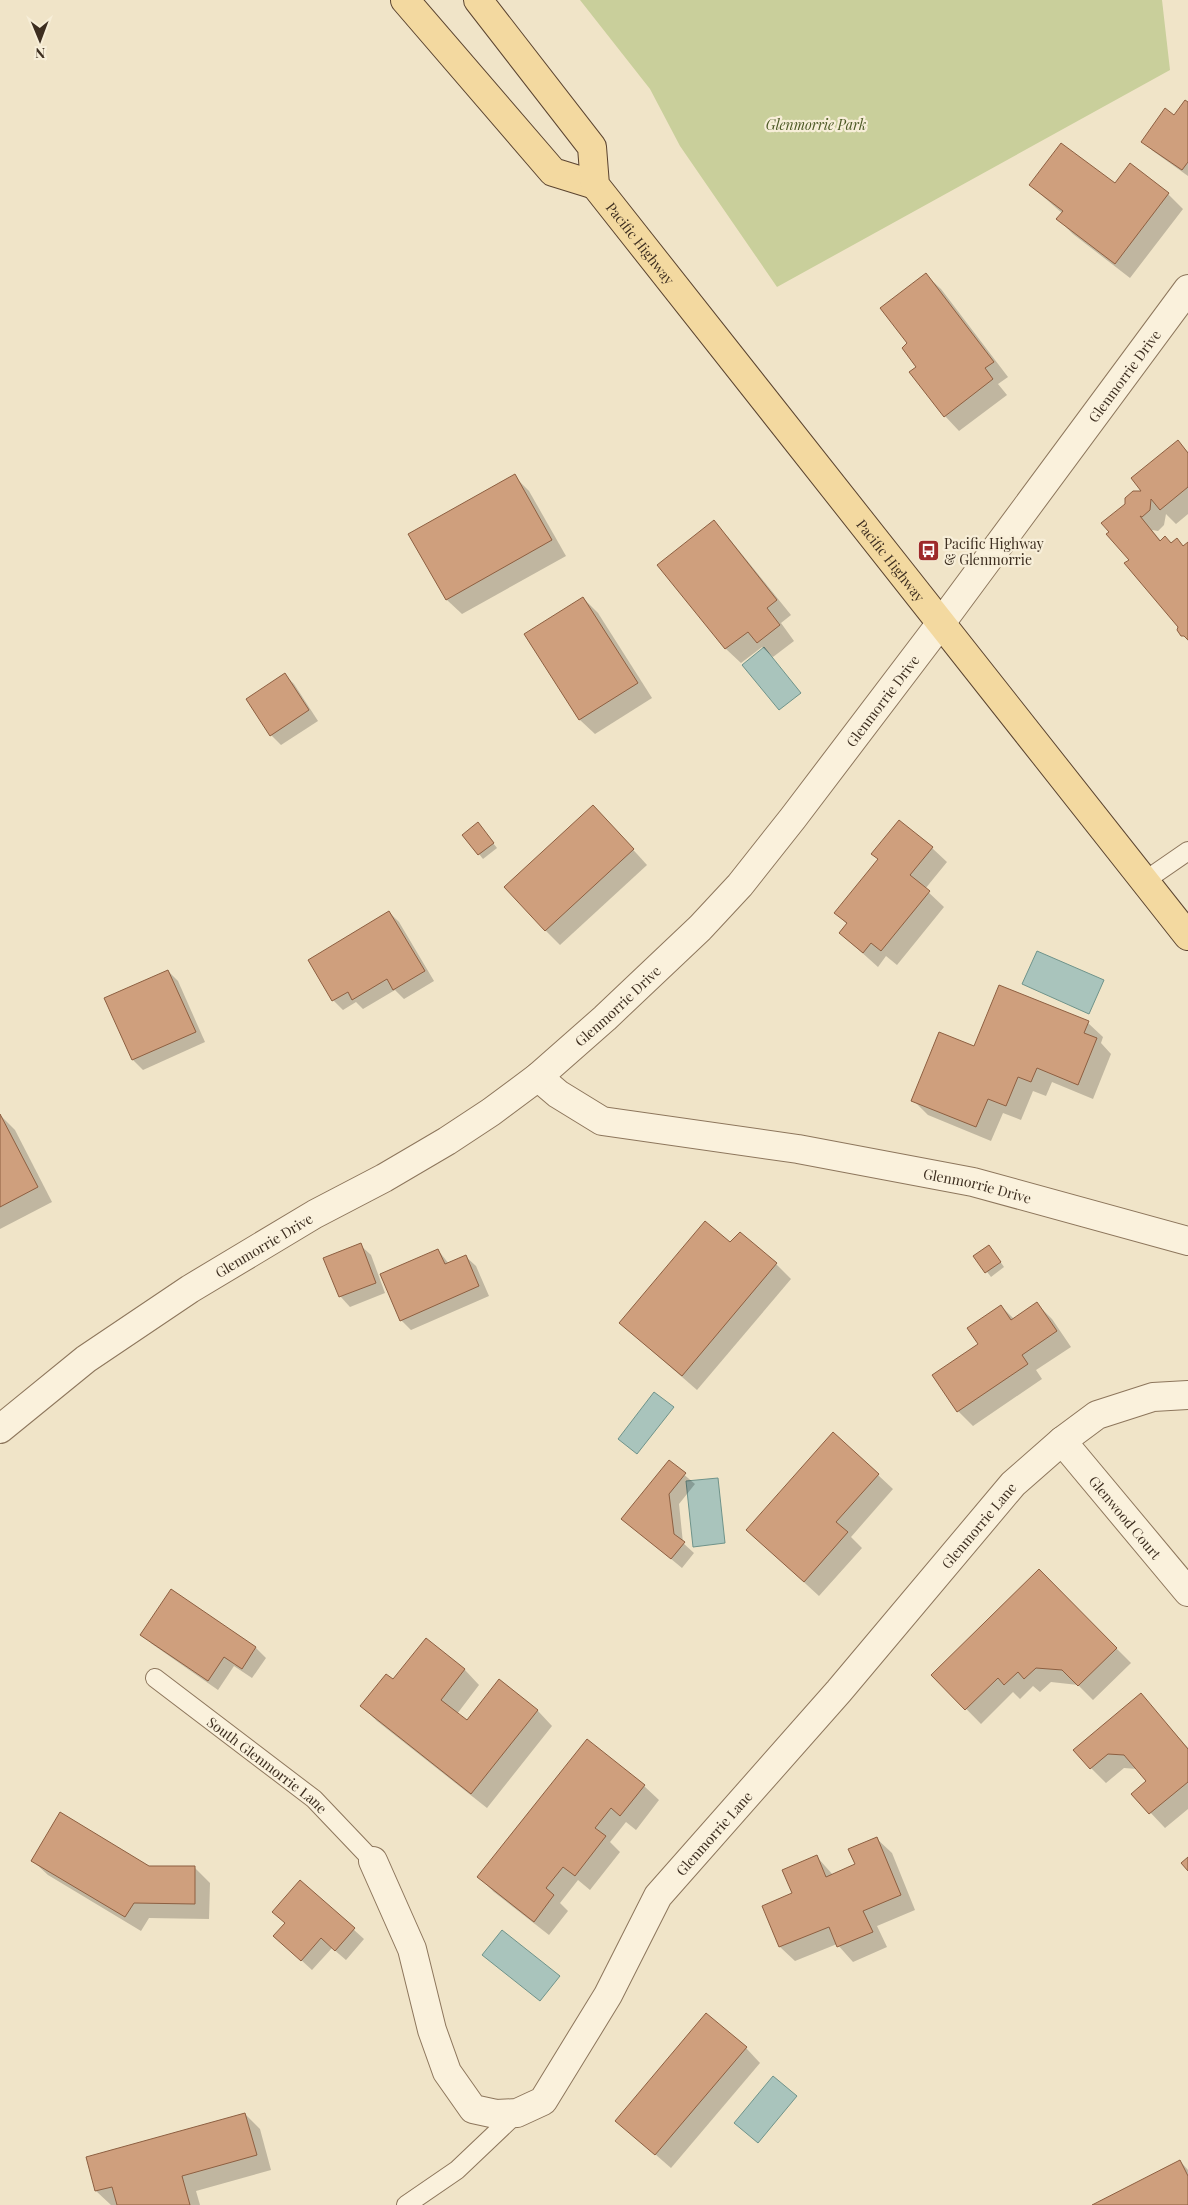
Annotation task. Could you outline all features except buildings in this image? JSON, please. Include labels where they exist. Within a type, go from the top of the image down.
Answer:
[{"type":"main road","points":[[405,0],[553,172],[595,185],[592,147],[478,0]]},
{"type":"main road","name":"Pacific Highway","points":[[595,185],[1146,880],[1188,936]]},
{"type":"street","name":"Glenmorrie Drive","points":[[0,1429],[86,1359],[140,1321],[315,1214],[447,1141],[538,1077],[605,1018],[700,928],[740,885],[941,623],[1188,289]]},
{"type":"street","name":"Glenmorrie Drive","points":[[538,1077],[558,1094],[602,1120],[762,1143],[964,1180],[1188,1241]]},
{"type":"street","name":"Glenmorrie Lane","points":[[373,1861],[412,1950],[432,2030],[448,2072],[473,2108],[496,2114],[518,2113],[543,2101],[608,1995],[658,1896],[839,1691],[1013,1484],[1062,1441],[1097,1415],[1152,1397],[1188,1395]]},
{"type":"street","name":"Glenwood Court","points":[[1062,1441],[1188,1592]]},
{"type":"lane","points":[[1146,880],[1188,851]]},
{"type":"lane","name":"South Glenmorrie Lane","points":[[156,1678],[314,1799],[373,1861]]},
{"type":"lane","points":[[406,2205],[457,2170],[518,2113]]},
{"type":"green space","name":"Glenmorrie Park","points":[[580,0],[1162,0],[1170,70],[777,287],[680,146],[650,89]]},
{"type":"water","points":[[764,647],[801,693],[779,710],[742,665]]},
{"type":"water","points":[[1037,951],[1104,980],[1089,1014],[1022,984]]},
{"type":"water","points":[[654,1392],[674,1407],[637,1454],[618,1439]]},
{"type":"water","points":[[718,1478],[725,1543],[693,1547],[686,1481]]},
{"type":"water","points":[[502,1930],[560,1976],[540,2001],[482,1955]]},
{"type":"water","points":[[773,2076],[797,2096],[758,2143],[734,2123]]},
{"type":"place","name":"Pacific Highway & Glenmorrie","points":[[928,551]]}]
